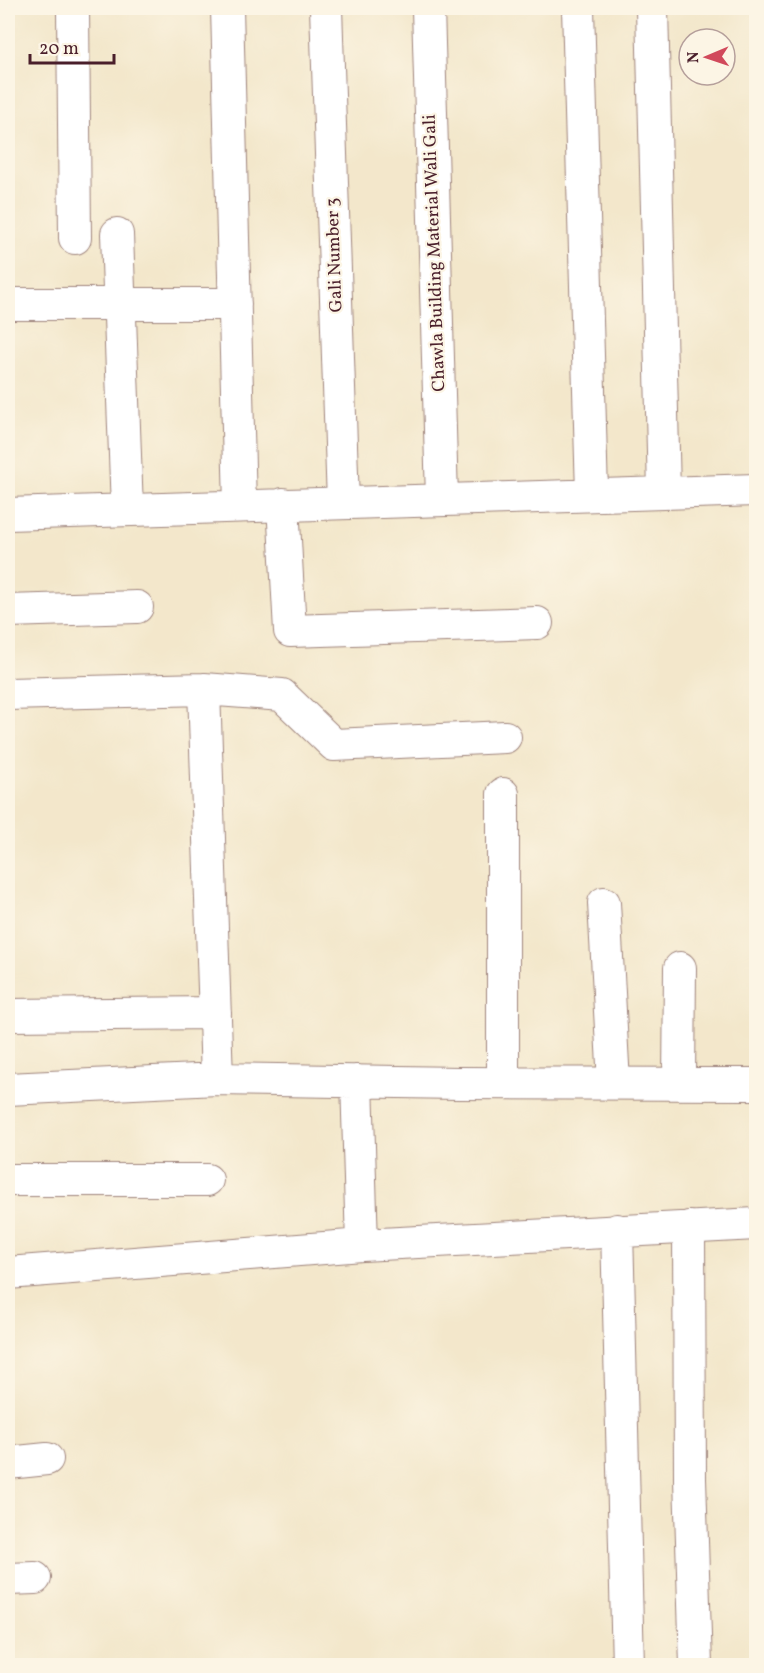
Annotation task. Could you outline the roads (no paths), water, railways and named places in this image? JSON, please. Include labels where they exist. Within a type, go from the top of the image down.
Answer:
[{"type":"street","points":[[73,8],[75,238]]},
{"type":"street","points":[[227,8],[240,506]]},
{"type":"street","name":"Gali Number 3","points":[[326,8],[343,503]]},
{"type":"street","name":"Chawla Building Material Wali Gali","points":[[428,8],[442,499]]},
{"type":"street","points":[[578,8],[592,494]]},
{"type":"street","points":[[652,8],[664,492]]},
{"type":"street","points":[[117,234],[127,510]]},
{"type":"street","points":[[8,304],[235,304]]},
{"type":"street","points":[[8,514],[756,490]]},
{"type":"street","points":[[283,504],[290,631],[537,623]]},
{"type":"street","points":[[8,611],[137,607]]},
{"type":"street","points":[[8,694],[204,689],[282,695],[334,745],[505,737]]},
{"type":"street","points":[[204,689],[217,1078]]},
{"type":"street","points":[[503,794],[503,1082]]},
{"type":"street","points":[[604,903],[614,1083]]},
{"type":"street","points":[[679,1083],[680,968]]},
{"type":"street","points":[[8,1015],[215,1012]]},
{"type":"street","points":[[8,1089],[217,1078],[756,1084]]},
{"type":"street","points":[[357,1081],[362,1245]]},
{"type":"street","points":[[8,1180],[207,1180]]},
{"type":"street","points":[[8,1273],[362,1245],[756,1224]]},
{"type":"street","points":[[689,1227],[690,1479],[696,1665]]},
{"type":"street","points":[[617,1230],[628,1665]]},
{"type":"street","points":[[8,1462],[47,1459]]}]
